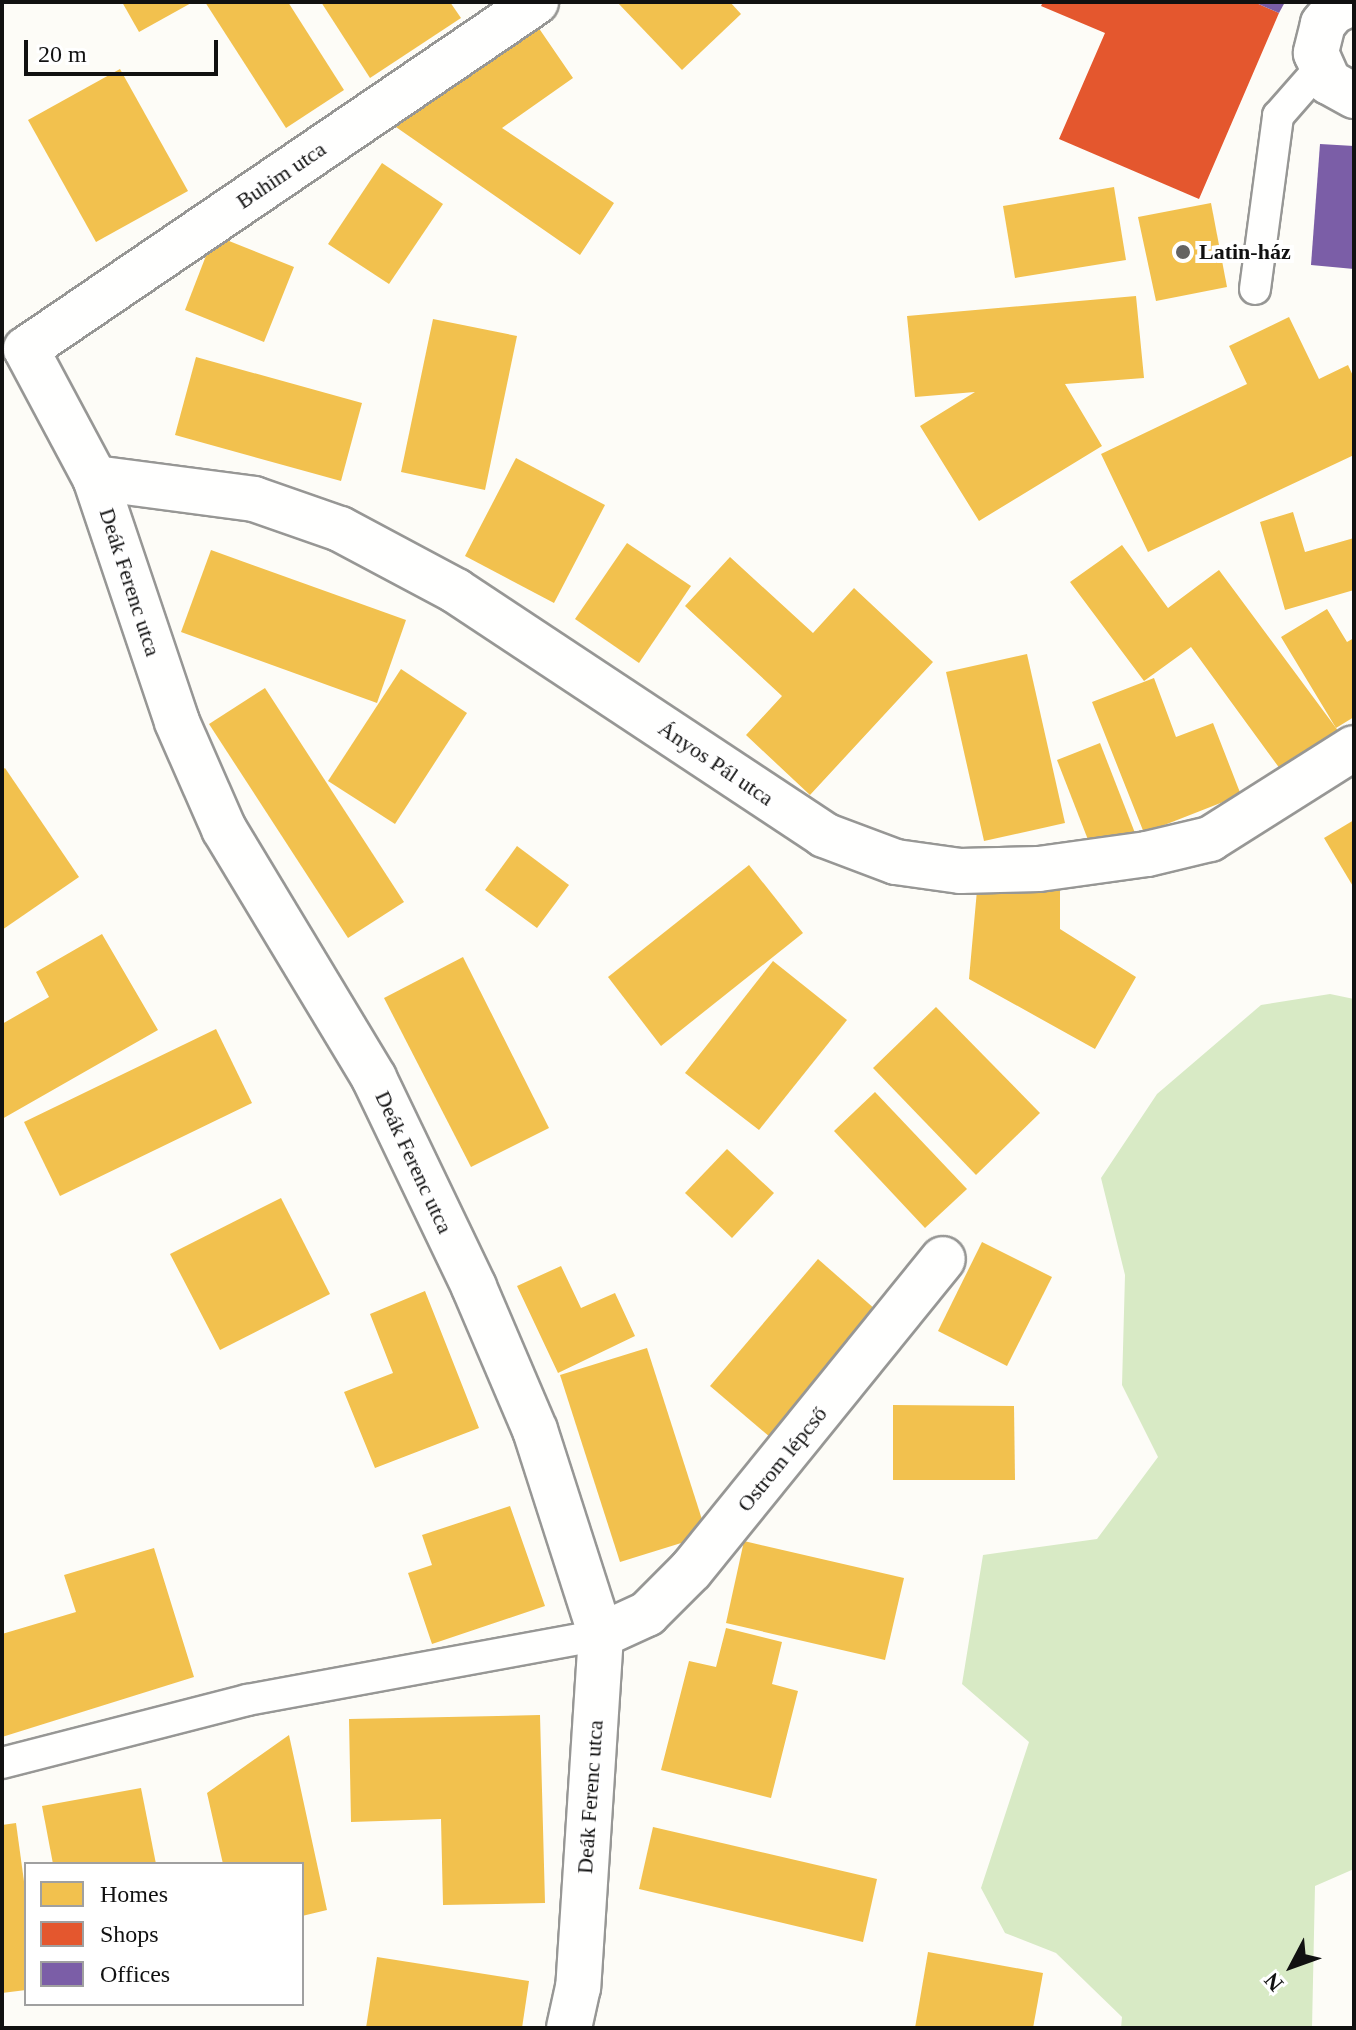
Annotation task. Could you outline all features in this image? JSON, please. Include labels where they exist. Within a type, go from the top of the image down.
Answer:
[{"type":"street","name":"Buhim utca","points":[[14,345],[536,2]]},
{"type":"street","points":[[1354,2],[1333,12],[1323,24],[1316,53],[1320,68],[1329,82],[1354,96]]},
{"type":"street","name":"Deák Ferenc utca","points":[[14,345],[95,478],[177,722],[224,829],[374,1078],[474,1287],[535,1430],[601,1635],[578,1987],[569,2028]]},
{"type":"street","name":"Ányos Pál utca","points":[[95,478],[254,499],[340,529],[456,591],[824,835],[896,862],[960,871],[1039,869],[1147,854],[1210,839],[1354,748]]},
{"type":"street","name":"Ostrom lépcső","points":[[601,1635],[647,1614],[691,1570],[943,1259]]},
{"type":"lane","points":[[1255,289],[1278,116],[1320,68]]},
{"type":"lane","points":[[2,1763],[247,1700],[601,1635]]},
{"type":"green space","points":[[1330,994],[1354,999],[1354,1869],[1315,1886],[1312,2028],[1121,2028],[1122,2017],[1056,1953],[1005,1933],[981,1888],[1029,1742],[962,1684],[983,1555],[1097,1539],[1158,1457],[1122,1385],[1125,1275],[1101,1178],[1157,1094],[1261,1005]]},
{"type":"building: Homes","points":[[122,2],[193,2],[139,32]]},
{"type":"building: Homes","points":[[205,2],[288,2],[344,90],[286,128]]},
{"type":"building: Homes","points":[[321,2],[450,2],[461,18],[370,78]]},
{"type":"building: Homes","points":[[617,2],[730,2],[741,14],[682,70]]},
{"type":"building: Homes","points":[[536,24],[573,78],[502,128],[614,203],[580,255],[393,125]]},
{"type":"building: Homes","points":[[120,69],[188,191],[96,242],[28,120]]},
{"type":"building: Homes","points":[[382,163],[443,204],[389,284],[328,244]]},
{"type":"building: Homes","points":[[1114,187],[1126,260],[1015,278],[1003,206]]},
{"type":"building: Homes","name":"Latin-ház","points":[[1211,203],[1227,287],[1156,301],[1138,217]]},
{"type":"building: Homes","points":[[214,235],[294,267],[264,342],[185,310]]},
{"type":"building: Homes","points":[[1136,296],[1144,378],[1065,384],[1102,446],[979,521],[920,426],[975,392],[915,397],[907,316]]},
{"type":"building: Homes","points":[[1289,317],[1319,379],[1348,365],[1354,378],[1354,455],[1148,552],[1101,454],[1247,384],[1229,346]]},
{"type":"building: Homes","points":[[433,319],[517,336],[485,490],[401,472]]},
{"type":"building: Homes","points":[[196,357],[362,403],[341,481],[175,435]]},
{"type":"building: Homes","points":[[516,458],[605,505],[554,603],[465,556]]},
{"type":"building: Homes","points":[[1293,512],[1305,552],[1354,538],[1354,590],[1285,610],[1260,522]]},
{"type":"building: Homes","points":[[627,543],[691,586],[639,663],[575,619]]},
{"type":"building: Homes","points":[[1122,545],[1168,608],[1219,570],[1339,732],[1283,773],[1191,647],[1144,681],[1070,582]]},
{"type":"building: Homes","points":[[211,550],[406,620],[377,703],[181,632]]},
{"type":"building: Homes","points":[[730,557],[813,633],[854,588],[933,662],[810,795],[746,735],[782,696],[685,606]]},
{"type":"building: Homes","points":[[1327,609],[1347,642],[1354,638],[1354,717],[1336,728],[1281,637]]},
{"type":"building: Homes","points":[[1027,654],[1065,823],[984,841],[946,672]]},
{"type":"building: Homes","points":[[401,669],[467,713],[395,824],[328,781]]},
{"type":"building: Homes","points":[[1154,678],[1176,737],[1213,723],[1241,795],[1144,833],[1092,702]]},
{"type":"building: Homes","points":[[265,688],[404,902],[348,938],[209,724]]},
{"type":"building: Homes","points":[[1100,743],[1135,833],[1092,850],[1057,760]]},
{"type":"building: Homes","points":[[5,768],[79,877],[2,930],[2,770]]},
{"type":"building: Homes","points":[[1354,820],[1354,888],[1324,838]]},
{"type":"building: Homes","points":[[517,846],[569,885],[537,928],[485,890]]},
{"type":"building: Homes","points":[[749,865],[803,933],[661,1046],[608,977]]},
{"type":"building: Homes","points":[[1060,887],[1060,929],[1136,977],[1095,1049],[969,979],[977,890]]},
{"type":"building: Homes","points":[[102,934],[158,1030],[2,1119],[2,1024],[49,997],[36,972]]},
{"type":"building: Homes","points":[[463,957],[549,1128],[471,1167],[384,998]]},
{"type":"building: Homes","points":[[773,961],[847,1020],[759,1130],[685,1073]]},
{"type":"building: Homes","points":[[936,1007],[1040,1113],[976,1175],[873,1068]]},
{"type":"building: Homes","points":[[216,1029],[252,1103],[60,1196],[24,1122]]},
{"type":"building: Homes","points":[[875,1092],[967,1189],[925,1228],[834,1131]]},
{"type":"building: Homes","points":[[727,1149],[774,1193],[732,1238],[685,1193]]},
{"type":"building: Homes","points":[[281,1198],[330,1294],[220,1350],[170,1254]]},
{"type":"building: Homes","points":[[982,1242],[1052,1277],[1007,1366],[938,1331]]},
{"type":"building: Homes","points":[[818,1259],[884,1317],[777,1443],[710,1386]]},
{"type":"building: Homes","points":[[561,1266],[581,1308],[615,1293],[635,1336],[558,1373],[517,1286]]},
{"type":"building: Homes","points":[[425,1291],[479,1428],[375,1468],[344,1392],[393,1373],[370,1314]]},
{"type":"building: Homes","points":[[647,1348],[707,1535],[620,1562],[560,1375]]},
{"type":"building: Homes","points":[[893,1405],[1014,1406],[1015,1480],[893,1480]]},
{"type":"building: Homes","points":[[510,1506],[545,1606],[432,1644],[408,1573],[432,1565],[422,1535]]},
{"type":"building: Homes","points":[[744,1541],[904,1578],[885,1660],[726,1623]]},
{"type":"building: Homes","points":[[154,1548],[194,1677],[2,1737],[2,1634],[76,1612],[64,1575]]},
{"type":"building: Homes","points":[[726,1628],[782,1642],[772,1684],[798,1691],[771,1798],[661,1770],[689,1661],[716,1667]]},
{"type":"building: Homes","points":[[540,1715],[545,1903],[443,1905],[441,1819],[351,1822],[349,1719]]},
{"type":"building: Homes","points":[[289,1735],[327,1910],[304,1916],[304,1862],[223,1862],[207,1793]]},
{"type":"building: Homes","points":[[141,1788],[156,1862],[53,1862],[42,1806]]},
{"type":"building: Homes","points":[[16,1823],[24,1881],[24,1990],[2,1993],[2,1825]]},
{"type":"building: Homes","points":[[653,1827],[877,1879],[863,1942],[639,1889]]},
{"type":"building: Homes","points":[[928,1952],[1043,1973],[1033,2028],[915,2028]]},
{"type":"building: Homes","points":[[377,1957],[529,1981],[522,2028],[366,2028]]},
{"type":"building: Shops","points":[[1043,2],[1254,2],[1279,13],[1199,199],[1059,139],[1105,33],[1041,6]]},
{"type":"building: Offices","points":[[1254,2],[1285,2],[1279,13]]},
{"type":"building: Offices","points":[[1320,144],[1354,146],[1354,269],[1311,265]]},
{"type":"place","name":"Latin-ház","points":[[1183,252]]}]
